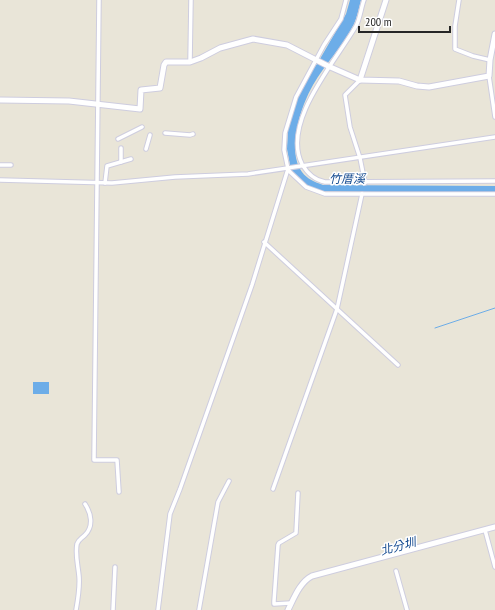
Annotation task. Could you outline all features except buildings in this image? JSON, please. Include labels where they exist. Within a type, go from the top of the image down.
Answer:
[{"type":"street","points":[[99,0],[94,460],[117,460],[119,492]]},
{"type":"street","points":[[190,62],[191,0]]},
{"type":"street","points":[[346,0],[341,19],[316,60],[296,98],[285,133],[284,150],[290,172],[306,187],[325,194],[495,194]]},
{"type":"street","points":[[364,0],[357,25],[329,66],[305,109],[299,132],[299,158],[303,166],[310,175],[323,181],[365,183],[495,181]]},
{"type":"street","points":[[365,183],[360,158],[350,127],[345,95],[360,80],[386,0]]},
{"type":"street","points":[[459,0],[455,26],[455,49],[473,56],[490,60]]},
{"type":"street","points":[[495,34],[490,60],[489,76],[495,117]]},
{"type":"street","points":[[0,100],[62,101],[140,109],[141,90],[160,88],[164,65],[166,62],[190,62],[220,48],[250,38],[287,45],[360,80],[399,81],[417,86],[429,87],[489,76]]},
{"type":"street","points":[[118,139],[142,127]]},
{"type":"street","points":[[165,133],[190,136],[194,134]]},
{"type":"street","points":[[146,149],[150,135]]},
{"type":"street","points":[[0,180],[106,183],[248,174],[360,158],[495,136]]},
{"type":"street","points":[[121,148],[121,162]]},
{"type":"street","points":[[106,183],[107,166],[131,159]]},
{"type":"street","points":[[0,165],[11,165]]},
{"type":"street","points":[[158,610],[171,508],[180,489],[252,285],[288,168]]},
{"type":"street","points":[[273,489],[337,310],[362,194]]},
{"type":"street","points":[[264,242],[398,365]]},
{"type":"street","points":[[199,610],[218,502],[229,481]]},
{"type":"street","points":[[291,603],[274,604],[274,601],[278,546],[296,533],[298,492]]},
{"type":"street","points":[[76,610],[79,588],[76,557],[78,543],[79,539],[87,533],[91,524],[91,516],[85,504]]},
{"type":"street","points":[[288,610],[307,578],[486,531],[495,527]]},
{"type":"street","points":[[486,531],[495,567]]},
{"type":"street","points":[[113,610],[115,567]]},
{"type":"street","points":[[396,570],[407,610]]},
{"type":"water","points":[[350,0],[361,0],[354,24],[345,40],[313,85],[300,116],[295,140],[295,152],[297,163],[302,172],[309,178],[323,185],[495,186],[495,194],[319,191],[306,186],[291,170],[287,149],[288,130],[293,107],[307,77],[317,64],[346,14]]},
{"type":"water","points":[[33,382],[49,382],[49,394],[33,394]]},
{"type":"waterway","points":[[435,328],[495,308]]},
{"type":"water label","name":"竹厝溪","points":[[347,178]]},
{"type":"water label","name":"北分圳","points":[[398,546]]}]
